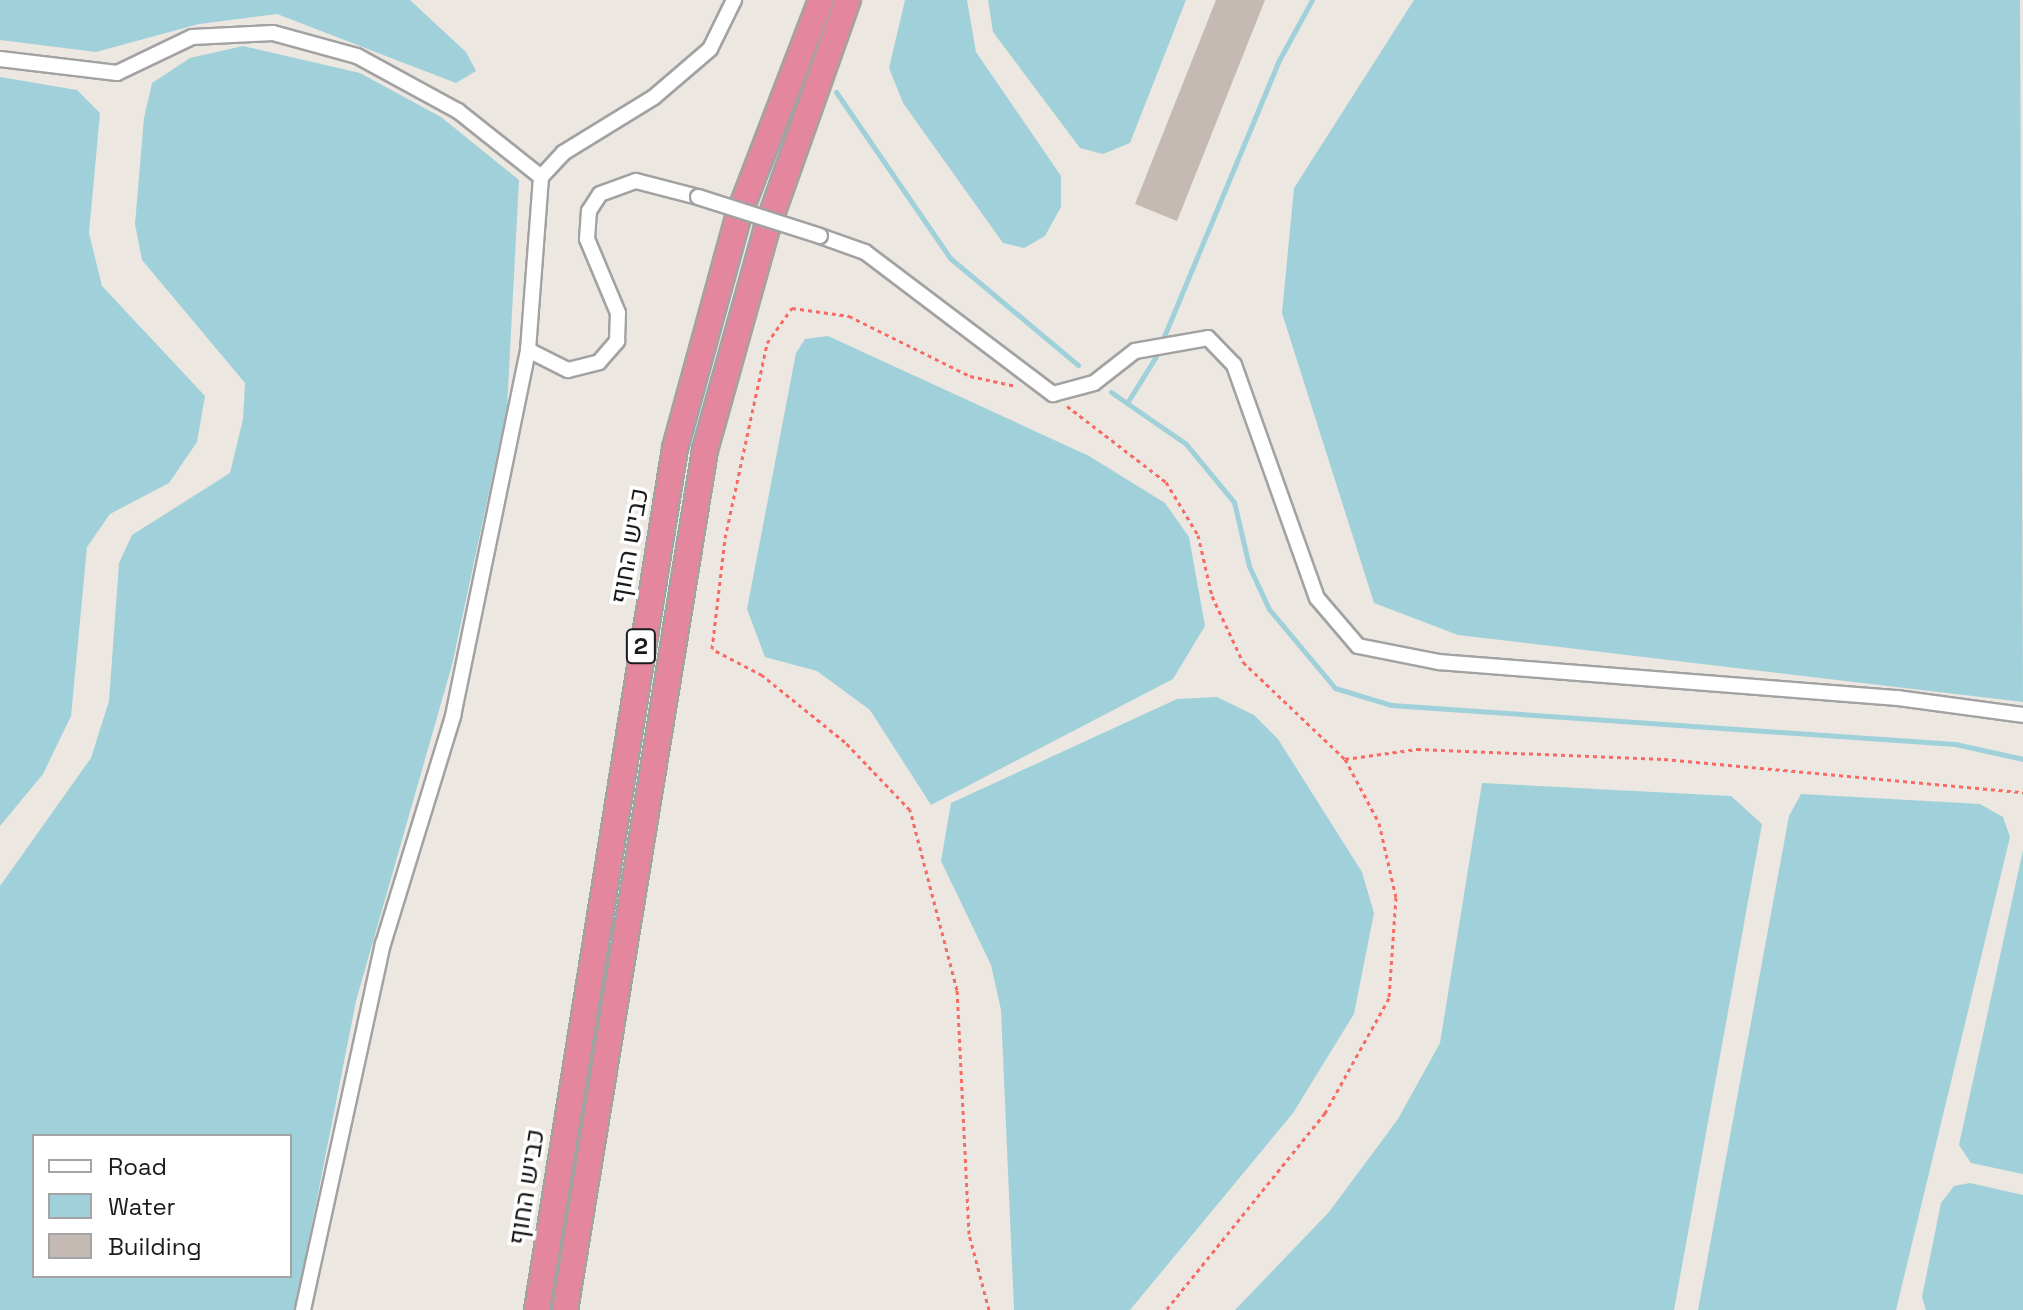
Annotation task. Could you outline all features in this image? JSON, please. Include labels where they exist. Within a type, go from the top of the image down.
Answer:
[{"type":"highway","name":"כביש החוף","points":[[537,1310],[675,448],[739,214],[821,0]]},
{"type":"highway","name":"2","points":[[565,1310],[705,450],[766,231],[848,0]]},
{"type":"street","points":[[303,1310],[383,944],[453,716],[528,350],[541,177],[563,153],[654,97],[710,49],[734,0]]},
{"type":"street","points":[[0,59],[117,73],[192,37],[273,33],[357,56],[458,111],[541,177]]},
{"type":"street","points":[[528,350],[568,370],[599,362],[617,341],[618,313],[587,239],[589,211],[600,194],[636,181],[698,197],[865,252],[1053,394],[1094,383],[1135,351],[1208,338],[1234,365],[1317,598],[1358,646],[1439,662],[1898,698],[2023,715]]},
{"type":"path","points":[[989,1310],[969,1234],[957,990],[910,810],[845,742],[762,675],[712,649],[725,538],[767,343],[792,308],[849,316],[970,376],[1053,394],[1166,482],[1198,535],[1212,596],[1243,662],[1345,759],[1379,823],[1396,897],[1389,998],[1325,1113],[1166,1310]]},
{"type":"path","points":[[1345,759],[1417,749],[1664,759],[2023,792]]},
{"type":"water","points":[[0,0],[410,0],[466,52],[476,71],[456,83],[277,14],[199,24],[96,52],[0,40]]},
{"type":"water","points":[[905,0],[967,0],[976,52],[1061,176],[1061,207],[1045,236],[1024,248],[1003,243],[903,103],[889,68]]},
{"type":"water","points":[[988,0],[1186,0],[1130,143],[1103,154],[1080,148],[993,32]]},
{"type":"water","points":[[1414,0],[2020,0],[2023,702],[1458,635],[1374,603],[1282,313],[1294,188]]},
{"type":"water","points":[[243,46],[360,73],[441,117],[519,180],[507,408],[452,665],[356,1001],[295,1310],[0,1310],[0,886],[91,758],[109,701],[119,563],[132,535],[230,473],[243,419],[245,383],[142,260],[135,224],[144,118],[152,83],[190,58]]},
{"type":"water","points":[[0,77],[77,90],[100,113],[89,233],[102,286],[205,396],[197,442],[169,483],[110,514],[87,547],[71,716],[43,774],[0,826]]},
{"type":"water","points":[[828,336],[1089,456],[1165,503],[1189,537],[1205,626],[1173,679],[931,805],[870,710],[817,671],[765,657],[747,609],[796,353],[805,339]]},
{"type":"water","points":[[1217,697],[1254,715],[1278,739],[1362,872],[1374,913],[1354,1014],[1293,1113],[1130,1310],[1014,1310],[1001,1010],[991,965],[941,861],[951,803],[1177,699]]},
{"type":"water","points":[[1482,783],[1731,796],[1762,824],[1674,1310],[1235,1310],[1329,1212],[1398,1119],[1440,1043]]},
{"type":"water","points":[[1801,794],[1980,804],[2003,817],[2010,837],[1896,1310],[1698,1310],[1789,816]]},
{"type":"water","points":[[2023,850],[2023,1174],[1971,1163],[1959,1145]]},
{"type":"water","points":[[1970,1183],[2023,1195],[2023,1310],[1926,1310],[1922,1297],[1941,1203],[1954,1186]]},
{"type":"building","points":[[1216,0],[1265,0],[1177,221],[1135,204]]},
{"type":"waterway","points":[[1127,403],[1155,358],[1278,62],[1312,0]]},
{"type":"waterway","points":[[836,92],[950,258],[1078,365]]},
{"type":"waterway","points":[[1111,392],[1186,444],[1234,502],[1249,566],[1269,609],[1335,688],[1391,705],[1955,744],[2023,759]]}]
